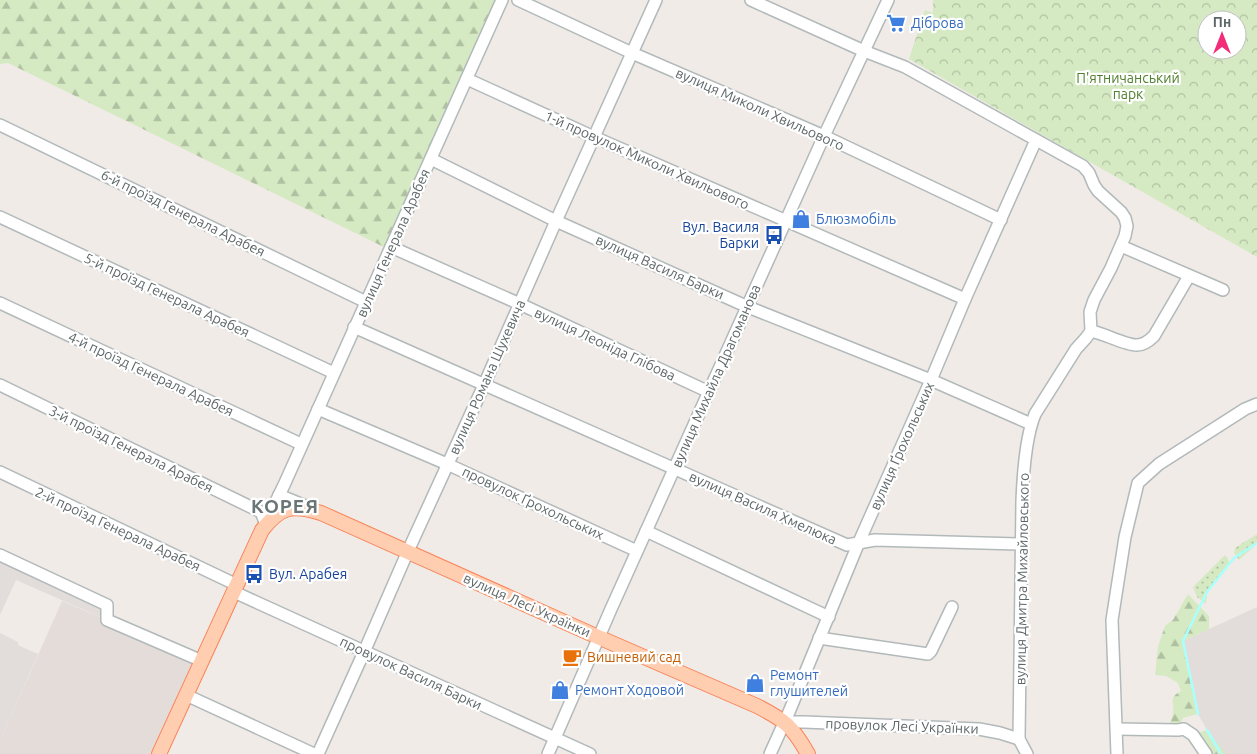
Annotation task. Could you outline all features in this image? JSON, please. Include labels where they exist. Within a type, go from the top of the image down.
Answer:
[{"type":"main road","name":"вулиця Лесі Українки","points":[[263,521],[287,508],[300,508],[321,512],[598,637],[757,706],[784,722],[794,732],[808,754]]},
{"type":"main road","points":[[160,754],[263,521]]},
{"type":"street","name":"вулиця Генерала Арабея","points":[[263,521],[281,490],[502,0]]},
{"type":"street","name":"вулиця Миколи Хвильового","points":[[518,0],[632,53],[824,136],[1001,220]]},
{"type":"street","name":"вулиця Романа Шухевича","points":[[318,754],[656,0]]},
{"type":"street","points":[[751,0],[864,51],[905,67],[1083,166],[1089,173],[1098,191],[1121,212],[1125,218],[1126,226],[1126,236],[1094,300],[1090,312],[1091,330],[1136,346],[1145,343],[1154,336],[1190,276]]},
{"type":"street","name":"вулиця Михайла Драгоманова","points":[[548,754],[598,637],[824,136],[888,0]]},
{"type":"street","name":"1-й провулок Миколи Хвильового","points":[[467,79],[786,222],[965,299]]},
{"type":"street","name":"6-й проїзд Генерала Арабея","points":[[0,125],[366,302]]},
{"type":"street","name":"вулиця Ґрохольських","points":[[770,754],[859,542],[1036,140]]},
{"type":"street","name":"вулиця Василя Барки","points":[[431,160],[556,221],[748,307],[931,380],[1031,424]]},
{"type":"street","name":"5-й проїзд Генерала Арабея","points":[[0,217],[334,373]]},
{"type":"street","points":[[1121,246],[1224,290]]},
{"type":"street","name":"вулиця Леоніда Глібова","points":[[391,247],[520,304],[709,392]]},
{"type":"street","name":"4-й проїзд Генерала Арабея","points":[[0,303],[301,444]]},
{"type":"street","name":"вулиця Василя Хмелюка","points":[[354,327],[847,545],[875,540],[1022,544]]},
{"type":"street","name":"вулиця Дмитра Михайловського","points":[[1026,754],[1024,746],[1019,739],[1023,471],[1031,424],[1035,414],[1076,349],[1091,330]]},
{"type":"street","name":"3-й проїзд Генерала Арабея","points":[[0,385],[263,521]]},
{"type":"street","points":[[1117,754],[1112,620],[1125,537],[1138,483],[1159,464],[1245,409],[1257,404]]},
{"type":"street","name":"провулок Ґрохольських","points":[[318,409],[448,464],[637,551]]},
{"type":"street","name":"2-й проїзд Генерала Арабея","points":[[0,472],[235,588]]},
{"type":"street","points":[[281,490],[321,512]]},
{"type":"street","points":[[646,532],[829,617]]},
{"type":"street","points":[[0,555],[107,605],[107,620],[202,661]]},
{"type":"street","name":"провулок Василя Барки","points":[[235,588],[364,652],[590,754]]},
{"type":"street","points":[[820,638],[928,654],[952,607]]},
{"type":"street","points":[[186,695],[314,754]]},
{"type":"street","name":"провулок Лесі Українки","points":[[784,722],[978,728],[1000,732],[1019,739]]},
{"type":"street","points":[[1117,729],[1184,729],[1193,735],[1206,754]]},
{"type":"shaded area","points":[[0,557],[107,605],[107,620],[16,580],[0,615]]},
{"type":"shaded area","points":[[62,601],[196,658],[152,754],[0,754],[0,741]]},
{"type":"shaded area","points":[[1257,607],[1257,754],[1221,754],[1198,714],[1183,641]]},
{"type":"shaded area","points":[[0,633],[18,642],[18,645],[38,654],[0,741]]},
{"type":"green space","points":[[0,0],[502,0],[390,250],[8,63],[0,64]]},
{"type":"green space","name":"П'ятничанський парк","points":[[933,0],[1257,0],[1257,257],[909,59],[925,10],[933,13]]},
{"type":"green space","points":[[1257,534],[1257,544],[1239,560],[1234,553],[1235,548]]},
{"type":"green space","points":[[1225,555],[1230,563],[1207,592],[1206,604],[1197,597],[1193,587]]},
{"type":"green space","points":[[1188,594],[1209,616],[1209,629],[1183,641],[1198,714],[1183,718],[1180,727],[1169,727],[1173,714],[1174,696],[1181,691],[1178,683],[1166,676],[1155,675],[1158,646],[1165,626],[1173,620]]},
{"type":"green space","points":[[1207,730],[1226,754],[1206,754],[1193,735]]},
{"type":"waterway","points":[[1198,714],[1183,641],[1207,592],[1234,558],[1257,543]]},
{"type":"waterway","points":[[1207,730],[1221,754]]},
{"type":"place","name":"Діброва","points":[[896,23]]},
{"type":"place","name":"Блюзмобіль","points":[[801,219]]},
{"type":"place","name":"Вул. Василя Барки","points":[[774,235]]},
{"type":"place","name":"Вул. Арабея","points":[[254,574]]},
{"type":"place","name":"Вишневий сад","points":[[572,657]]},
{"type":"place","name":"Ремонт глушителей","points":[[755,683]]},
{"type":"place","name":"Ремонт Ходовой","points":[[560,690]]},
{"type":"district","name":"КОРЕЯ","points":[[285,506]]}]
